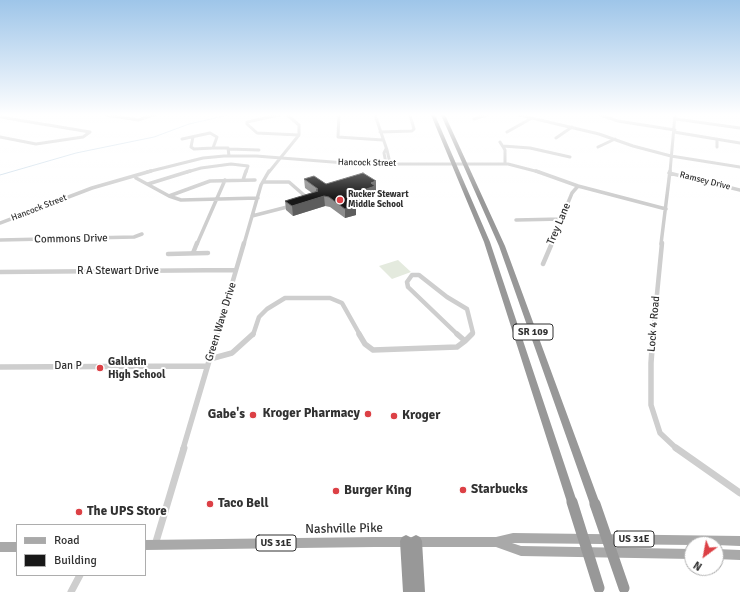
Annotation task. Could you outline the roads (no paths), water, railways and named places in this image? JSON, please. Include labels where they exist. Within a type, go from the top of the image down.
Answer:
[{"type":"highway","name":"SR 109","points":[[445,143],[487,242],[572,502],[599,590]]},
{"type":"highway","name":"SR 109","points":[[456,143],[502,246],[625,591]]},
{"type":"highway","points":[[408,592],[411,541]]},
{"type":"highway","points":[[411,541],[419,592]]},
{"type":"main road","name":"Nashville Pike","points":[[150,545],[411,541],[496,542],[513,538],[740,541]]},
{"type":"main road","name":"Nashville Pike","points":[[496,542],[521,551],[684,554]]},
{"type":"main road","points":[[0,547],[16,547]]},
{"type":"main road","points":[[724,554],[740,555]]},
{"type":"street","points":[[28,143],[36,144],[45,143]]},
{"type":"street","points":[[192,143],[191,147],[194,149],[228,148],[259,150]]},
{"type":"street","points":[[213,148],[215,143]]},
{"type":"street","name":"Green Wave Drive","points":[[150,545],[205,366],[210,359],[263,182],[270,170],[294,143]]},
{"type":"street","points":[[384,143],[386,149],[384,153],[386,163],[388,164]]},
{"type":"street","points":[[500,143],[505,150],[505,164]]},
{"type":"street","points":[[598,147],[607,143]]},
{"type":"street","points":[[625,143],[646,150],[671,156],[740,167]]},
{"type":"street","name":"Lock 4 Road","points":[[673,143],[651,363],[651,405],[660,433],[676,448],[740,493]]},
{"type":"street","points":[[717,143],[717,147]]},
{"type":"street","points":[[503,146],[530,148],[570,157]]},
{"type":"street","points":[[229,149],[229,156]]},
{"type":"street","name":"Hancock Street","points":[[0,223],[92,188],[199,159],[229,156],[282,157],[342,163],[505,164],[524,167],[578,186],[666,210]]},
{"type":"street","points":[[148,184],[201,168],[231,164],[248,166],[243,180]]},
{"type":"street","name":"Ramsey Drive","points":[[669,173],[740,190]]},
{"type":"street","points":[[136,178],[169,196],[181,200],[258,198]]},
{"type":"street","points":[[193,253],[225,180]]},
{"type":"street","points":[[169,196],[210,181],[255,180]]},
{"type":"street","points":[[263,182],[289,182],[305,196],[306,199],[301,202]]},
{"type":"street","name":"Trey Lane","points":[[542,264],[572,193],[578,186]]},
{"type":"street","points":[[252,216],[294,205]]},
{"type":"street","points":[[516,220],[562,219]]},
{"type":"street","name":"Commons Drive","points":[[0,240],[134,237],[142,234]]},
{"type":"street","points":[[168,254],[208,253]]},
{"type":"street","name":"R A Stewart Drive","points":[[0,272],[236,270]]},
{"type":"street","points":[[210,359],[232,353],[244,344],[253,335],[259,318],[267,310],[285,298],[330,298],[342,303],[365,344],[373,350],[457,347],[465,341],[473,333],[467,309],[447,297],[419,275],[412,275],[407,282],[408,287],[465,341]]},
{"type":"street","name":"Dan P","points":[[0,367],[205,366]]},
{"type":"street","points":[[72,592],[80,576]]},
{"type":"waterway","points":[[0,175],[76,153],[127,143]]},
{"type":"place","name":"Rucker Stewart Middle School","points":[[340,200]]},
{"type":"place","name":"Gallatin High School","points":[[100,368]]},
{"type":"place","name":"Kroger Pharmacy","points":[[368,414]]},
{"type":"place","name":"Gabe's","points":[[253,415]]},
{"type":"place","name":"Kroger","points":[[394,416]]},
{"type":"place","name":"Starbucks","points":[[463,490]]},
{"type":"place","name":"Burger King","points":[[336,491]]},
{"type":"place","name":"Taco Bell","points":[[210,504]]},
{"type":"place","name":"The UPS Store","points":[[79,512]]}]
